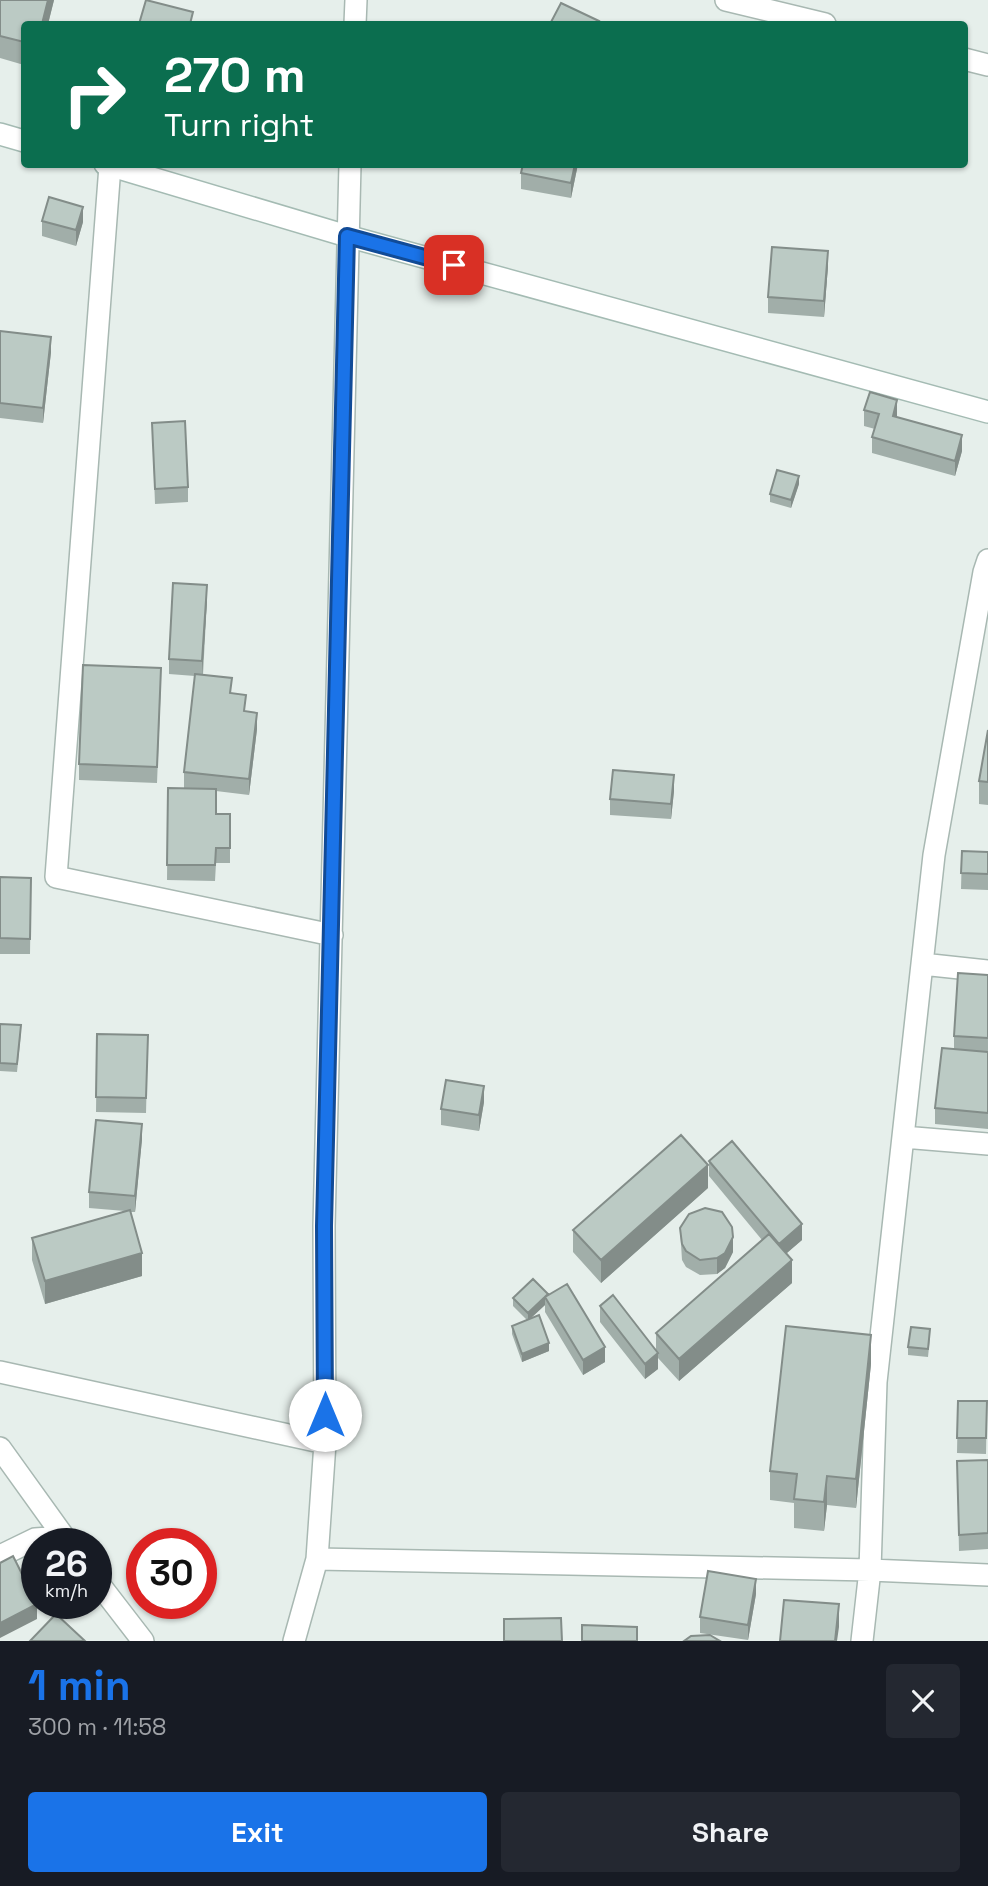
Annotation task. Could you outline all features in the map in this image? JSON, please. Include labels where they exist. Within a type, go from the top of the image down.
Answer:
[{"type":"street","points":[[355,21],[356,0]]},
{"type":"street","points":[[726,0],[813,21]]},
{"type":"street","points":[[968,60],[988,65]]},
{"type":"street","points":[[0,134],[21,140]]},
{"type":"street","points":[[107,168],[56,877],[332,935]]},
{"type":"street","points":[[117,168],[347,236],[988,412]]},
{"type":"street","points":[[294,1641],[317,1559],[325,1443],[324,1226],[350,168]]},
{"type":"street","points":[[862,1641],[870,1570],[876,1382],[934,855],[988,560]]},
{"type":"street","points":[[922,964],[988,971]]},
{"type":"street","points":[[903,1137],[988,1144]]},
{"type":"street","points":[[0,1372],[325,1443]]},
{"type":"street","points":[[0,1448],[57,1528]]},
{"type":"street","points":[[0,1556],[21,1546]]},
{"type":"street","points":[[317,1559],[870,1570],[988,1575]]},
{"type":"street","points":[[112,1601],[143,1641]]},
{"type":"building","points":[[0,0],[48,0],[43,21],[21,21],[21,41],[0,36]]},
{"type":"building","points":[[146,0],[193,12],[191,21],[140,21]]},
{"type":"building","points":[[561,3],[599,21],[552,21]]},
{"type":"building","points":[[522,168],[574,168],[571,183],[521,173]]},
{"type":"building","points":[[49,197],[83,207],[76,230],[42,221]]},
{"type":"building","points":[[772,247],[828,251],[824,301],[768,297]]},
{"type":"building","points":[[0,331],[51,337],[43,408],[0,403]]},
{"type":"building","points":[[870,392],[897,400],[893,416],[962,435],[955,461],[872,437],[879,414],[864,410]]},
{"type":"building","points":[[185,421],[188,487],[155,489],[152,423]]},
{"type":"building","points":[[777,470],[799,476],[791,500],[770,494]]},
{"type":"building","points":[[173,583],[207,585],[202,661],[169,659]]},
{"type":"building","points":[[83,665],[161,668],[157,767],[79,764]]},
{"type":"building","points":[[195,674],[232,678],[230,693],[246,695],[244,711],[257,713],[249,779],[184,772]]},
{"type":"building","points":[[988,730],[988,782],[979,781]]},
{"type":"building","points":[[613,770],[674,775],[671,804],[610,799]]},
{"type":"building","points":[[168,788],[216,789],[216,814],[230,814],[230,848],[216,848],[215,865],[167,865]]},
{"type":"building","points":[[962,851],[988,852],[988,874],[961,873]]},
{"type":"building","points":[[0,877],[31,878],[30,939],[0,938]]},
{"type":"building","points":[[958,973],[988,975],[988,1038],[954,1036]]},
{"type":"building","points":[[0,1024],[21,1025],[17,1064],[0,1063]]},
{"type":"building","points":[[97,1034],[148,1035],[146,1098],[96,1097]]},
{"type":"building","points":[[942,1048],[988,1052],[988,1113],[935,1108]]},
{"type":"building","points":[[446,1080],[484,1086],[479,1115],[441,1109]]},
{"type":"building","points":[[96,1120],[142,1124],[135,1196],[89,1192]]},
{"type":"building","points":[[681,1135],[708,1165],[601,1260],[573,1230]]},
{"type":"building","points":[[732,1141],[802,1224],[779,1244],[709,1161]]},
{"type":"building","points":[[705,1208],[722,1212],[732,1227],[733,1237],[725,1253],[717,1258],[700,1260],[686,1251],[682,1244],[680,1228],[689,1214]]},
{"type":"building","points":[[130,1210],[142,1253],[45,1281],[32,1238]]},
{"type":"building","points":[[769,1234],[792,1260],[679,1359],[656,1333]]},
{"type":"building","points":[[533,1279],[548,1294],[528,1313],[513,1298]]},
{"type":"building","points":[[567,1284],[605,1347],[583,1360],[545,1297]]},
{"type":"building","points":[[613,1295],[658,1353],[645,1364],[600,1306]]},
{"type":"building","points":[[539,1315],[549,1343],[522,1354],[512,1326]]},
{"type":"building","points":[[786,1326],[871,1335],[856,1479],[827,1476],[824,1502],[794,1499],[797,1474],[770,1471]]},
{"type":"building","points":[[911,1327],[930,1329],[928,1349],[908,1347]]},
{"type":"building","points":[[958,1401],[987,1401],[986,1438],[957,1438]]},
{"type":"building","points":[[988,1460],[988,1533],[959,1535],[957,1461]]},
{"type":"building","points":[[13,1556],[21,1572],[21,1612],[0,1623],[0,1563]]},
{"type":"building","points":[[708,1571],[756,1579],[748,1625],[700,1617]]},
{"type":"building","points":[[784,1600],[839,1604],[835,1641],[780,1641]]},
{"type":"building","points":[[561,1618],[562,1641],[504,1641],[504,1619]]},
{"type":"building","points":[[51,1619],[61,1619],[85,1641],[30,1641]]},
{"type":"building","points":[[582,1625],[637,1627],[637,1641],[582,1641]]},
{"type":"building","points":[[710,1635],[720,1641],[684,1641],[691,1636]]},
{"type":"route","points":[[325,1415],[324,1226],[347,236],[454,265]]}]
